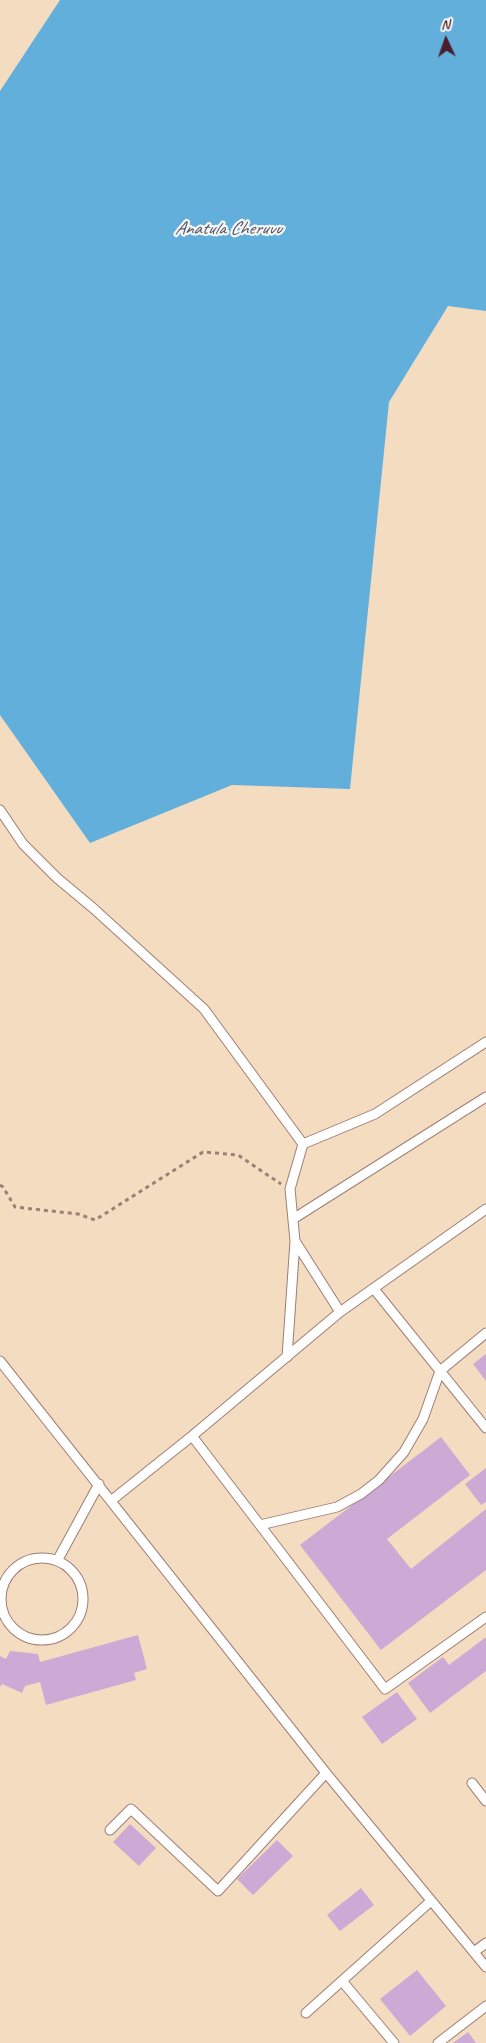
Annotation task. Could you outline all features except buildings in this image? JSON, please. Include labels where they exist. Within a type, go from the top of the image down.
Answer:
[{"type":"lane","points":[[0,810],[23,844],[57,878],[204,1010],[303,1144]]},
{"type":"lane","points":[[303,1144],[375,1114],[486,1042]]},
{"type":"lane","points":[[293,1219],[486,1097]]},
{"type":"lane","points":[[287,1357],[294,1241],[290,1190],[303,1144]]},
{"type":"lane","points":[[112,1500],[192,1436],[340,1312],[486,1209]]},
{"type":"lane","points":[[294,1241],[340,1312]]},
{"type":"lane","points":[[374,1288],[486,1428]]},
{"type":"lane","points":[[260,1525],[337,1507],[361,1494],[379,1480],[404,1452],[422,1419],[440,1370],[486,1333]]},
{"type":"lane","points":[[0,1361],[112,1500],[326,1773],[486,1967]]},
{"type":"lane","points":[[192,1436],[385,1689],[486,1617]]},
{"type":"lane","points":[[57,1560],[99,1484]]},
{"type":"lane","points":[[43,1558],[57,1560],[78,1577],[83,1589],[84,1602],[81,1614],[75,1626],[59,1637],[40,1641],[26,1638],[14,1630],[3,1617],[1,1605],[2,1590],[7,1578],[16,1567],[29,1560],[43,1558]]},
{"type":"lane","points":[[110,1830],[132,1809],[218,1891],[326,1773]]},
{"type":"lane","points":[[472,1783],[486,1801]]},
{"type":"lane","points":[[306,2013],[431,1901]]},
{"type":"lane","points":[[474,1952],[486,1944]]},
{"type":"lane","points":[[342,1980],[394,2043]]},
{"type":"lane","points":[[438,2043],[486,2006]]},
{"type":"path","points":[[0,1185],[3,1186],[15,1207],[78,1214],[95,1220],[203,1152],[238,1155],[290,1190]]},
{"type":"water","name":"Anatula Cheruvu","points":[[60,0],[486,0],[486,311],[448,306],[389,402],[350,789],[232,785],[90,843],[0,715],[0,91]]}]
